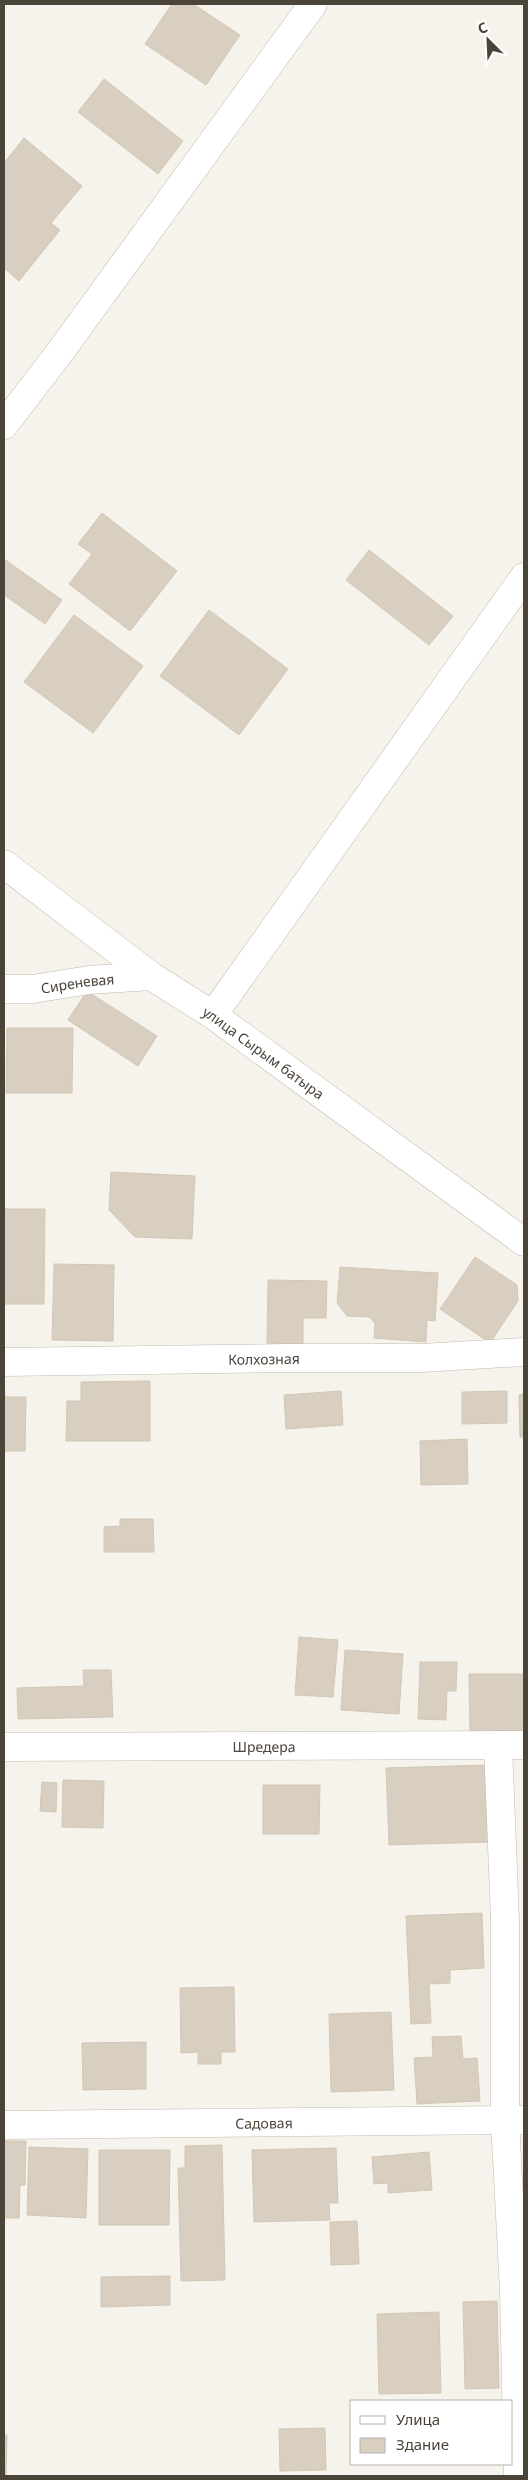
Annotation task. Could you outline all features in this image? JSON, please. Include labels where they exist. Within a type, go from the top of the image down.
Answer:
[{"type":"street","points":[[4,425],[66,344],[313,4]]},
{"type":"street","points":[[213,1016],[524,577]]},
{"type":"street","name":"улица Сырым батыра","points":[[4,864],[151,976],[213,1016],[524,1242]]},
{"type":"street","name":"Сиреневая","points":[[4,989],[33,989],[89,980],[151,976]]},
{"type":"street","name":"Колхозная","points":[[4,1362],[421,1358],[524,1352]]},
{"type":"street","points":[[511,1745],[505,1920],[515,2120],[514,2292],[518,2476]]},
{"type":"street","name":"Шредера","points":[[4,1747],[511,1745]]},
{"type":"street","name":"Садовая","points":[[4,2125],[515,2120]]},
{"type":"building","points":[[172,4],[193,4],[240,35],[206,85],[145,44]]},
{"type":"building","points":[[104,79],[183,141],[158,174],[78,112]]},
{"type":"building","points":[[24,138],[82,186],[51,223],[60,230],[19,281],[4,268],[4,163]]},
{"type":"building","points":[[102,513],[177,571],[130,631],[69,584],[92,554],[78,544]]},
{"type":"building","points":[[369,550],[453,616],[429,645],[346,580]]},
{"type":"building","points":[[4,559],[62,600],[45,624],[4,595]]},
{"type":"building","points":[[209,610],[288,669],[239,735],[160,676]]},
{"type":"building","points":[[74,615],[143,666],[93,733],[24,682]]},
{"type":"building","points":[[87,991],[157,1036],[138,1066],[68,1020]]},
{"type":"building","points":[[7,1028],[73,1028],[72,1093],[6,1093]]},
{"type":"building","points":[[111,1172],[195,1176],[192,1239],[135,1237],[109,1210]]},
{"type":"building","points":[[4,1209],[45,1209],[44,1304],[4,1304]]},
{"type":"building","points":[[475,1257],[517,1285],[518,1301],[490,1343],[440,1309]]},
{"type":"building","points":[[54,1264],[114,1265],[113,1341],[52,1340]]},
{"type":"building","points":[[340,1267],[438,1273],[435,1321],[427,1320],[426,1342],[374,1338],[375,1324],[370,1317],[347,1316],[337,1303]]},
{"type":"building","points":[[268,1280],[327,1281],[326,1318],[303,1318],[303,1344],[267,1343]]},
{"type":"building","points":[[4,1380],[5,1397],[26,1397],[25,1451],[4,1451]]},
{"type":"building","points":[[150,1381],[150,1441],[66,1441],[67,1401],[81,1401],[81,1382]]},
{"type":"building","points":[[341,1391],[343,1425],[286,1429],[284,1395]]},
{"type":"building","points":[[507,1391],[507,1423],[462,1424],[462,1392]]},
{"type":"building","points":[[524,1394],[524,1437],[520,1437],[519,1395]]},
{"type":"building","points":[[467,1439],[468,1484],[421,1485],[420,1441]]},
{"type":"building","points":[[120,1519],[153,1519],[154,1552],[104,1552],[104,1527],[120,1526]]},
{"type":"building","points":[[299,1637],[338,1640],[333,1697],[295,1695]]},
{"type":"building","points":[[345,1650],[403,1654],[399,1714],[341,1710]]},
{"type":"building","points":[[420,1662],[457,1662],[456,1691],[447,1691],[446,1720],[418,1719]]},
{"type":"building","points":[[83,1670],[111,1670],[113,1717],[18,1719],[17,1688],[84,1686]]},
{"type":"building","points":[[469,1674],[524,1674],[524,1731],[470,1732]]},
{"type":"building","points":[[486,1765],[489,1842],[389,1845],[386,1768]]},
{"type":"building","points":[[63,1780],[104,1781],[103,1828],[62,1827]]},
{"type":"building","points":[[42,1782],[57,1783],[56,1812],[40,1811]]},
{"type":"building","points":[[263,1785],[320,1785],[319,1834],[263,1834]]},
{"type":"building","points":[[482,1913],[484,1968],[450,1970],[450,1983],[429,1984],[431,2023],[411,2024],[406,1916]]},
{"type":"building","points":[[234,1987],[235,2052],[221,2052],[221,2064],[198,2064],[198,2052],[181,2053],[180,1988]]},
{"type":"building","points":[[391,2012],[394,2090],[331,2092],[329,2014]]},
{"type":"building","points":[[461,2036],[463,2059],[477,2058],[480,2101],[417,2104],[414,2058],[433,2057],[432,2037]]},
{"type":"building","points":[[146,2042],[146,2089],[83,2090],[82,2043]]},
{"type":"building","points":[[4,2141],[26,2141],[25,2185],[20,2185],[19,2218],[4,2218]]},
{"type":"building","points":[[222,2145],[225,2280],[181,2281],[178,2168],[185,2168],[185,2146]]},
{"type":"building","points":[[29,2147],[88,2149],[86,2218],[27,2215]]},
{"type":"building","points":[[336,2148],[338,2203],[329,2203],[330,2220],[254,2222],[252,2150]]},
{"type":"building","points":[[99,2150],[170,2150],[169,2225],[99,2225]]},
{"type":"building","points":[[429,2152],[432,2190],[388,2193],[388,2183],[374,2184],[372,2157]]},
{"type":"building","points":[[357,2221],[359,2264],[331,2265],[330,2222]]},
{"type":"building","points":[[170,2276],[170,2305],[101,2307],[101,2277]]},
{"type":"building","points":[[497,2301],[499,2388],[465,2389],[463,2302]]},
{"type":"building","points":[[439,2312],[441,2393],[379,2394],[377,2314]]},
{"type":"building","points":[[325,2428],[326,2470],[280,2471],[279,2429]]},
{"type":"building","points":[[4,2435],[7,2435],[6,2476],[4,2476]]}]
